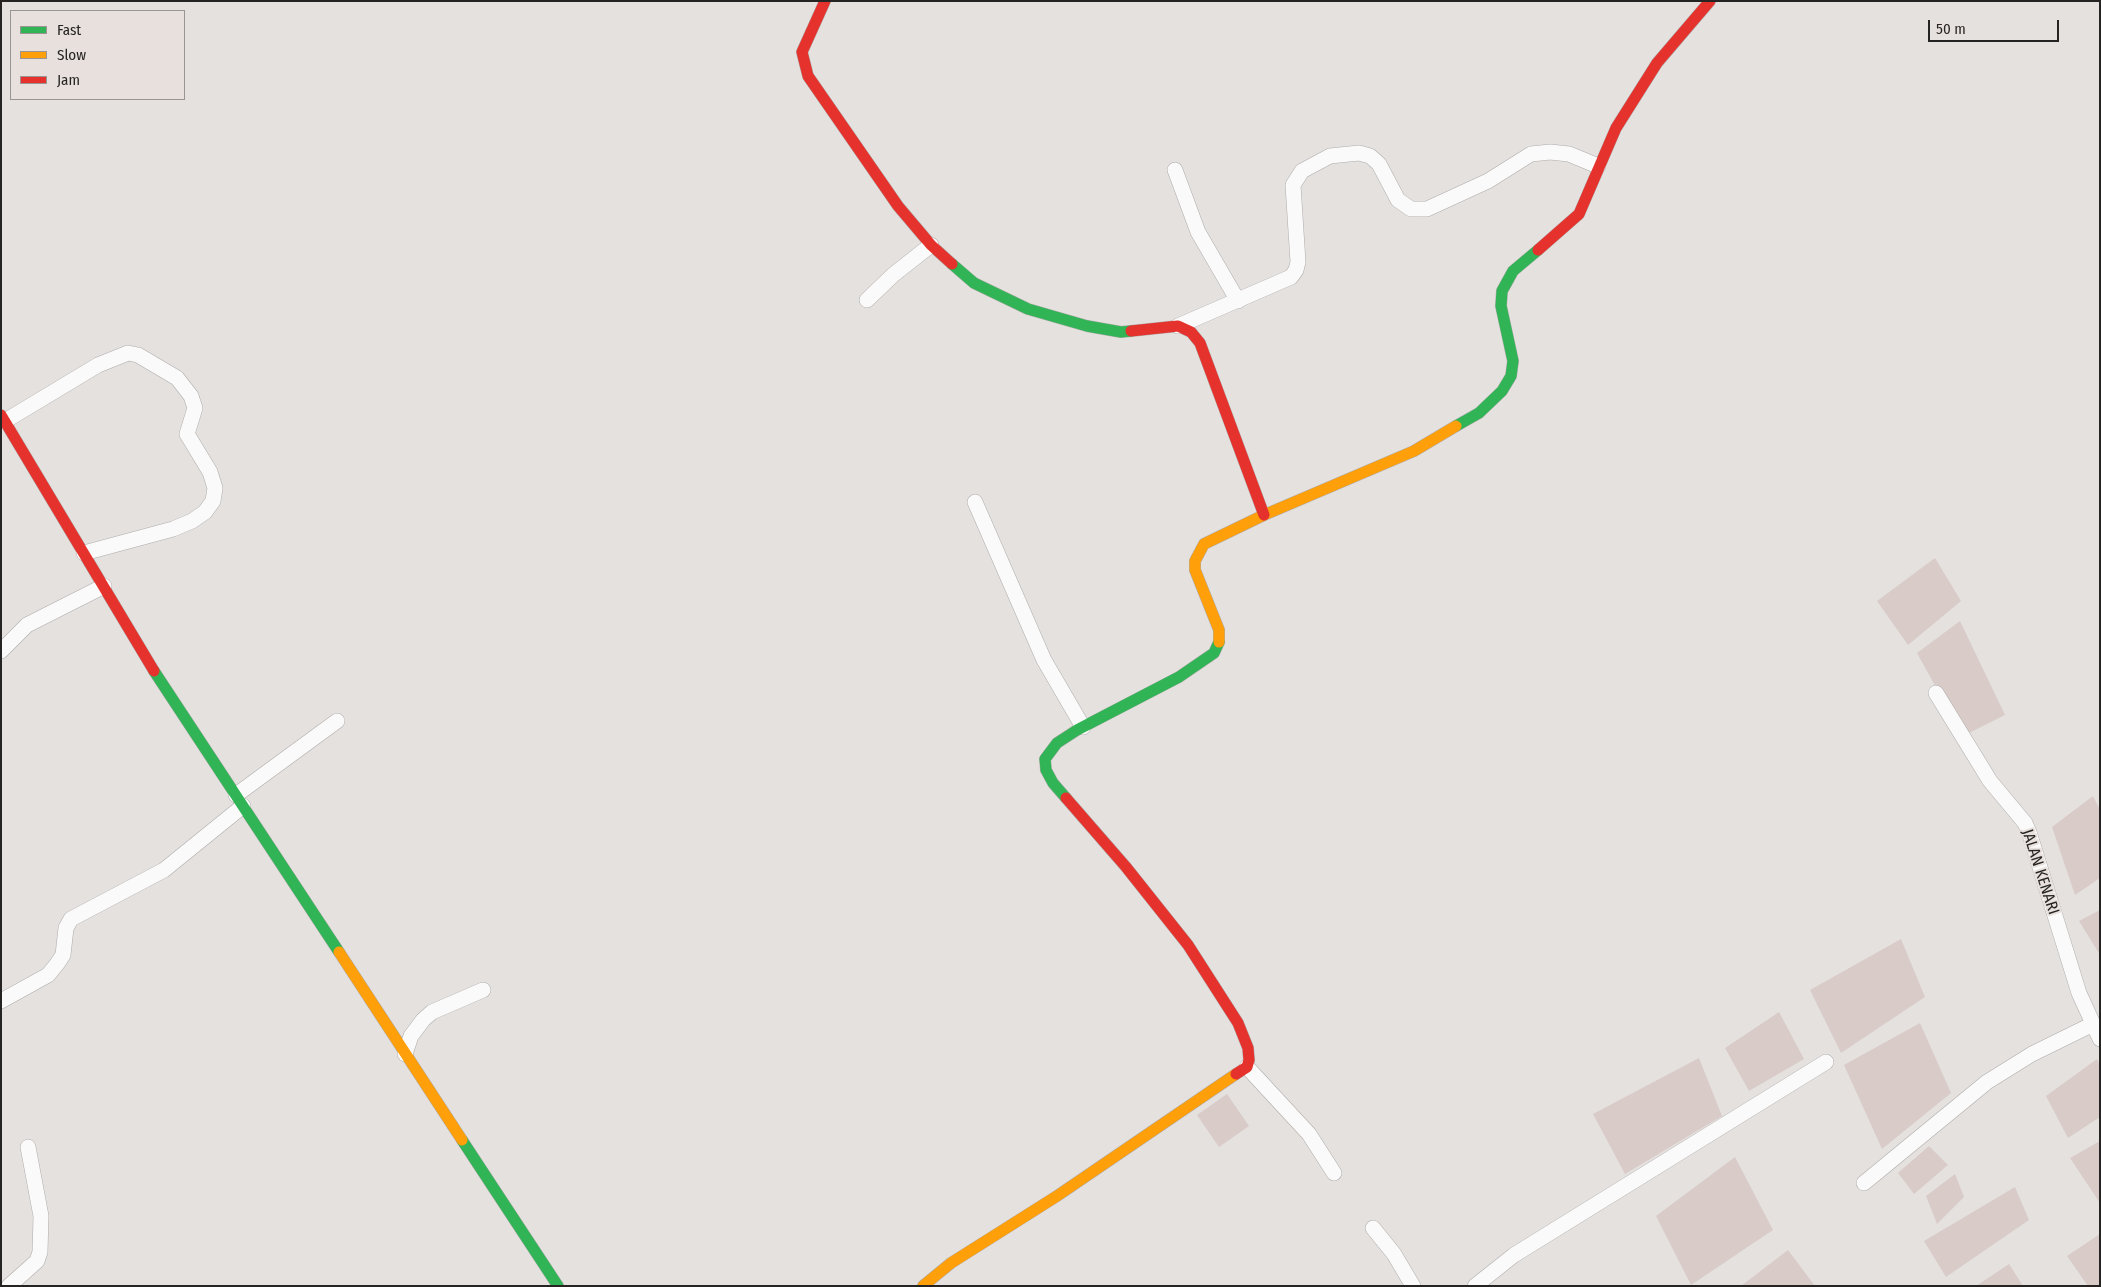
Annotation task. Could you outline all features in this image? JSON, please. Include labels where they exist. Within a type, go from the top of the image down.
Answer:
[{"type":"street","points":[[826,1],[802,52],[808,76],[898,206],[931,245],[974,283],[1028,309],[1088,326],[1121,332],[1178,326],[1284,281],[1296,270],[1293,185],[1302,171],[1330,156],[1358,153],[1370,156],[1379,164],[1398,200],[1411,209],[1427,209],[1488,181],[1531,154],[1550,152],[1569,154],[1598,166]]},
{"type":"street","points":[[923,1286],[951,1263],[1057,1196],[1247,1067],[1249,1060],[1248,1048],[1238,1023],[1188,944],[1126,867],[1053,783],[1046,770],[1045,759],[1057,743],[1083,727],[1179,677],[1214,653],[1219,641],[1219,630],[1195,570],[1195,561],[1204,544],[1264,515],[1414,451],[1479,413],[1502,391],[1511,376],[1514,361],[1501,306],[1502,291],[1507,279],[1579,214],[1589,194],[1598,166],[1616,128],[1657,63],[1710,1]]},
{"type":"street","points":[[1175,170],[1198,232],[1238,301]]},
{"type":"street","points":[[868,300],[893,275],[931,245]]},
{"type":"street","points":[[1178,326],[1191,332],[1200,343],[1264,515]]},
{"type":"street","points":[[84,553],[173,529],[192,521],[205,512],[213,501],[215,488],[210,472],[187,434],[194,408],[191,396],[177,378],[138,355],[128,353],[98,365],[3,418],[150,664],[558,1286]]},
{"type":"street","points":[[975,502],[1044,660],[1083,727]]},
{"type":"street","points":[[1,651],[27,625],[104,586]]},
{"type":"street","name":"JALAN KENARI","points":[[1936,693],[1990,780],[2025,823],[2079,993],[2091,1025],[2100,1039]]},
{"type":"street","points":[[1,1001],[48,975],[63,954],[66,928],[71,919],[164,870],[239,801],[337,721]]},
{"type":"street","points":[[405,1054],[411,1036],[423,1020],[432,1012],[483,990]]},
{"type":"street","points":[[1864,1183],[1987,1082],[2032,1054],[2091,1025]]},
{"type":"street","points":[[1475,1286],[1514,1255],[1826,1062]]},
{"type":"street","points":[[1247,1067],[1309,1134],[1334,1173]]},
{"type":"street","points":[[8,1286],[36,1260],[40,1252],[41,1216],[28,1147]]},
{"type":"street","points":[[1373,1228],[1394,1254],[1414,1286]]},
{"type":"building","points":[[1935,558],[1961,601],[1908,645],[1877,601]]},
{"type":"building","points":[[1960,621],[2005,715],[1963,736],[1917,653]]},
{"type":"building","points":[[2093,796],[2100,810],[2100,878],[2075,895],[2052,827]]},
{"type":"building","points":[[2100,910],[2100,955],[2079,921]]},
{"type":"building","points":[[1901,939],[1925,997],[1841,1053],[1810,990]]},
{"type":"building","points":[[1779,1012],[1804,1059],[1749,1091],[1725,1048]]},
{"type":"building","points":[[1920,1023],[1951,1093],[1882,1149],[1844,1065]]},
{"type":"building","points":[[1699,1058],[1722,1116],[1625,1174],[1593,1114]]},
{"type":"building","points":[[2097,1059],[2100,1065],[2100,1117],[2068,1138],[2046,1096]]},
{"type":"building","points":[[1227,1094],[1249,1126],[1219,1147],[1197,1115]]},
{"type":"building","points":[[2100,1141],[2100,1203],[2070,1158]]},
{"type":"building","points":[[1929,1146],[1948,1165],[1914,1194],[1898,1173]]},
{"type":"building","points":[[1735,1157],[1773,1230],[1691,1285],[1656,1216]]},
{"type":"building","points":[[1955,1174],[1964,1197],[1937,1224],[1926,1196]]},
{"type":"building","points":[[2015,1187],[2029,1220],[1946,1277],[1924,1241]]},
{"type":"building","points":[[2100,1234],[2100,1286],[2088,1286],[2067,1256]]},
{"type":"building","points":[[1788,1250],[1815,1286],[1741,1286]]},
{"type":"building","points":[[2009,1264],[2023,1286],[1976,1286]]},
{"type":"traffic: fast","points":[[1456,426],[1479,413],[1502,391],[1511,376],[1513,361],[1501,306],[1502,291],[1513,271],[1538,250]]},
{"type":"traffic: fast","points":[[952,264],[974,283],[1028,309],[1087,326],[1121,332],[1131,331]]},
{"type":"traffic: fast","points":[[1066,798],[1053,783],[1046,770],[1045,759],[1057,743],[1077,730],[1179,677],[1214,653],[1219,642]]},
{"type":"traffic: fast","points":[[154,671],[339,952]]},
{"type":"traffic: fast","points":[[462,1140],[558,1286]]},
{"type":"traffic: slow","points":[[1219,642],[1219,630],[1195,570],[1195,561],[1204,544],[1264,515],[1414,451],[1456,426]]},
{"type":"traffic: slow","points":[[339,952],[462,1140]]},
{"type":"traffic: slow","points":[[923,1286],[951,1263],[1057,1196],[1236,1074]]},
{"type":"traffic: jam","points":[[825,1],[802,52],[808,76],[898,206],[931,245],[952,264]]},
{"type":"traffic: jam","points":[[1538,250],[1579,214],[1616,128],[1657,63],[1710,1]]},
{"type":"traffic: jam","points":[[1131,331],[1178,326],[1191,332],[1200,343],[1264,515]]},
{"type":"traffic: jam","points":[[1,415],[154,671]]},
{"type":"traffic: jam","points":[[1066,798],[1126,867],[1188,945],[1238,1023],[1248,1048],[1249,1060],[1247,1067],[1236,1074]]}]
